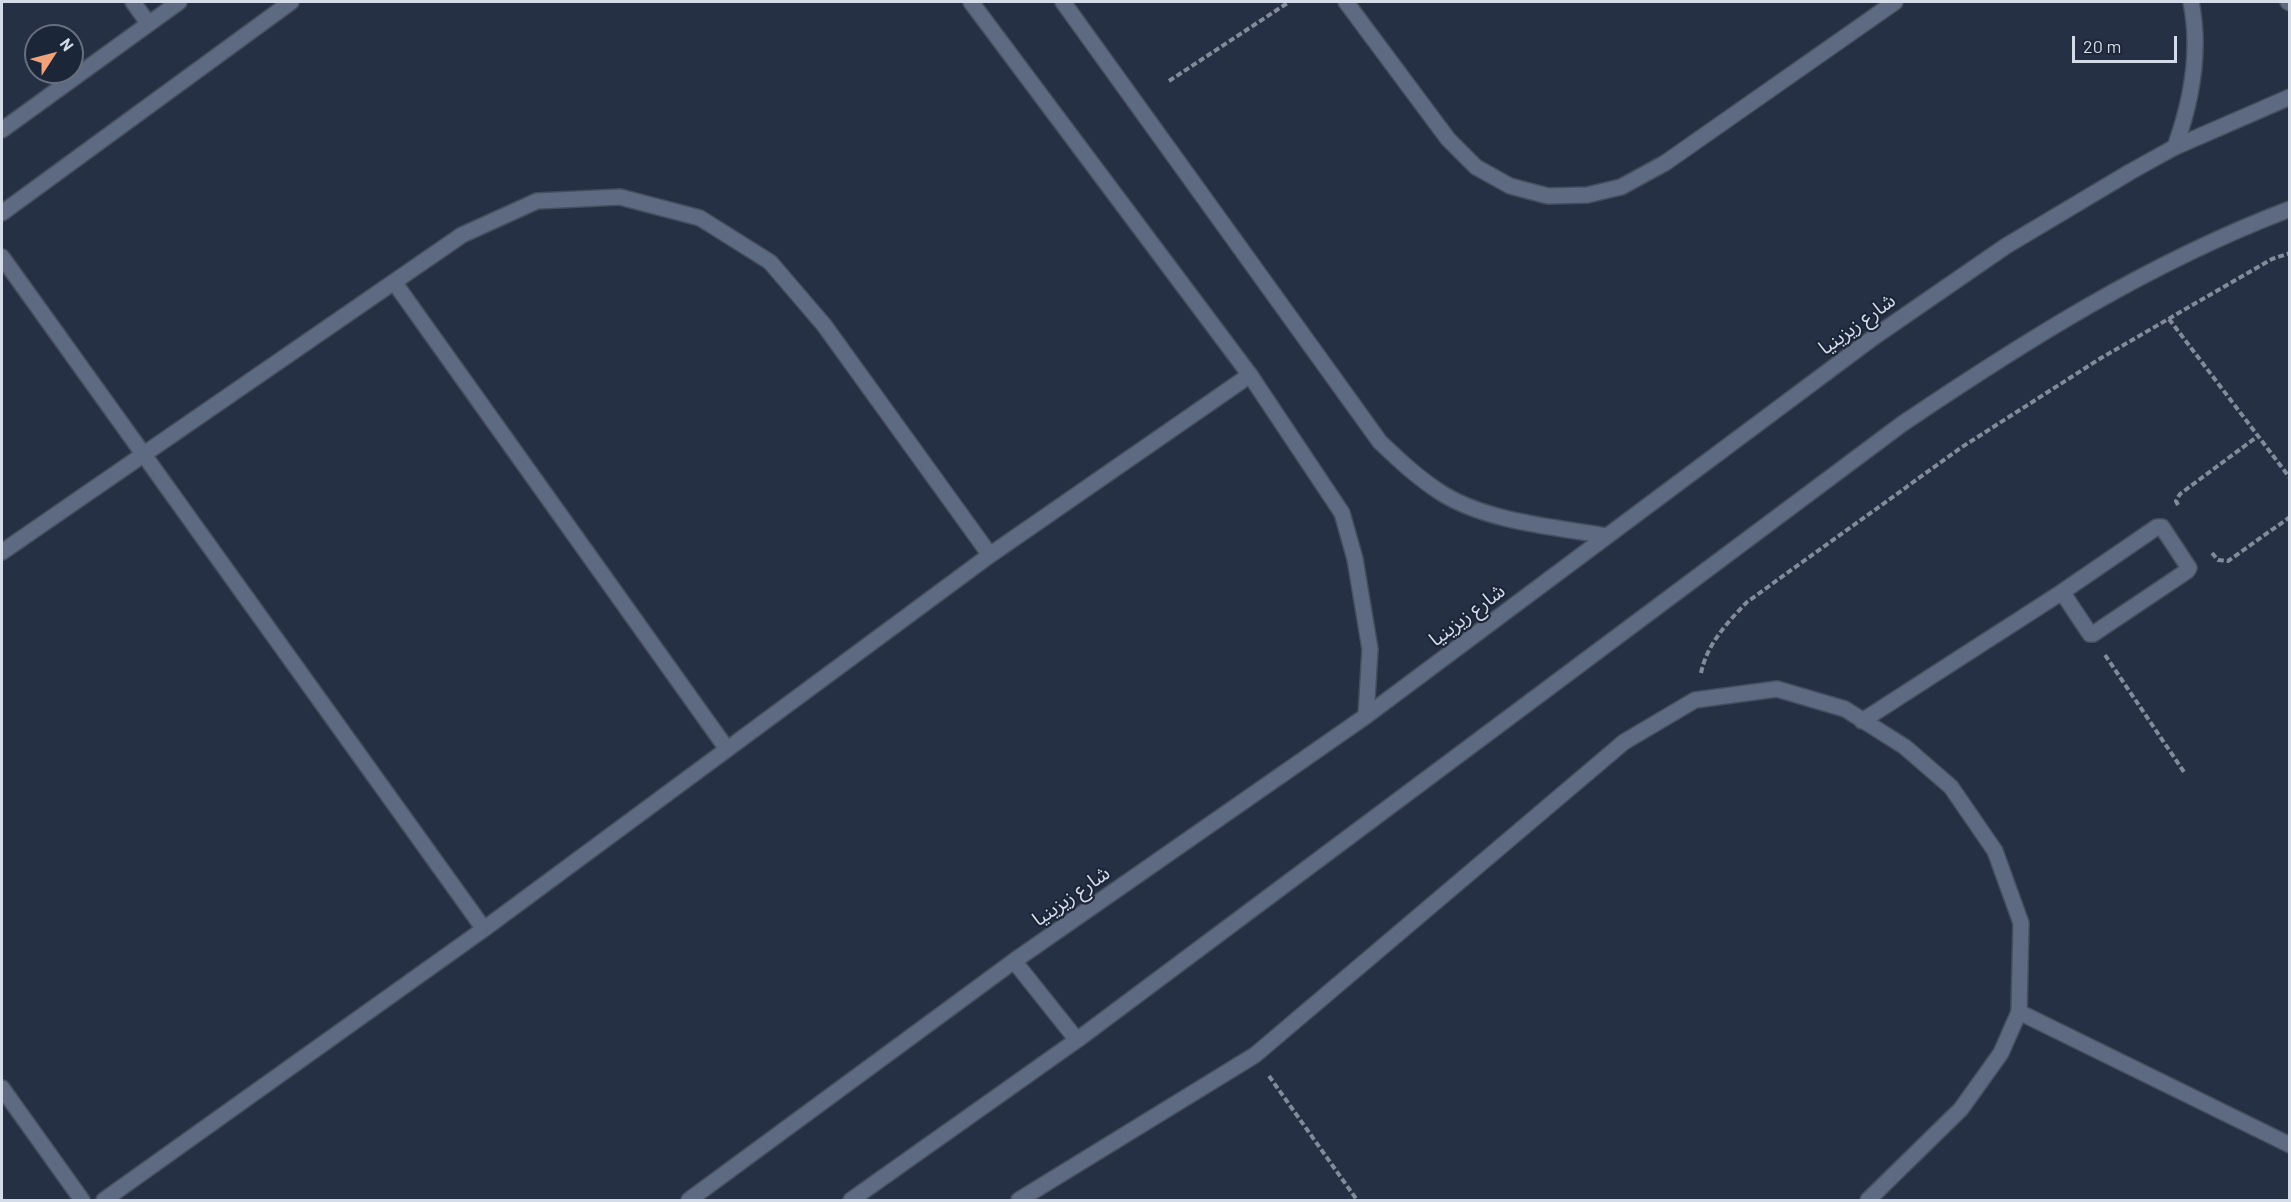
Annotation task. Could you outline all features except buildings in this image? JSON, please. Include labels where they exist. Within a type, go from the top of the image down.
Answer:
[{"type":"street","points":[[133,2],[148,23]]},
{"type":"street","points":[[2,130],[179,2]]},
{"type":"street","points":[[2,213],[291,2]]},
{"type":"street","points":[[971,2],[1250,375],[1342,513],[1355,559],[1370,649],[1366,716]]},
{"type":"street","points":[[1063,2],[1380,442],[1410,471],[1446,495],[1485,512],[1607,536]]},
{"type":"street","points":[[1346,2],[1448,139],[1476,167],[1510,186],[1548,196],[1587,195],[1622,187],[1665,164],[1887,3]]},
{"type":"street","points":[[2175,147],[2187,114],[2193,80],[2196,46],[2191,2]]},
{"type":"street","name":"شارع زيزينيا","points":[[690,1200],[1014,961],[1366,716],[1874,337],[2006,246],[2175,147],[2289,97]]},
{"type":"street","points":[[2,552],[462,235],[537,201],[620,197],[700,218],[771,262],[825,326],[990,555]]},
{"type":"street","points":[[851,1200],[1077,1040],[1902,424],[1995,361],[2091,303],[2195,248],[2289,209]]},
{"type":"street","points":[[2,257],[484,929]]},
{"type":"street","points":[[394,282],[728,749]]},
{"type":"street","points":[[104,1200],[484,929],[990,555],[1250,375]]},
{"type":"street","points":[[1862,720],[2062,592],[2157,527],[2163,529],[2189,566],[2188,571],[2095,633],[2089,632],[2062,592]]},
{"type":"street","points":[[1018,1200],[1255,1055],[1624,742],[1695,700],[1777,689],[1845,709],[1905,747],[1951,787],[1995,851],[2021,924],[2019,1012],[2001,1053],[1961,1109],[1868,1200]]},
{"type":"street","points":[[1014,961],[1077,1040]]},
{"type":"street","points":[[2019,1012],[2289,1145]]},
{"type":"street","points":[[2,1088],[82,1200]]},
{"type":"path","points":[[1169,81],[1289,2]]},
{"type":"path","points":[[1695,700],[1703,663],[1720,629],[1747,602],[1962,447],[2101,358],[2272,259],[2289,253]]},
{"type":"path","points":[[2169,319],[2289,478]]},
{"type":"path","points":[[2184,514],[2177,504],[2180,494],[2258,436]]},
{"type":"path","points":[[2210,549],[2218,560],[2228,561],[2289,517]]},
{"type":"path","points":[[2089,632],[2184,772]]},
{"type":"path","points":[[1255,1055],[1357,1200]]}]
